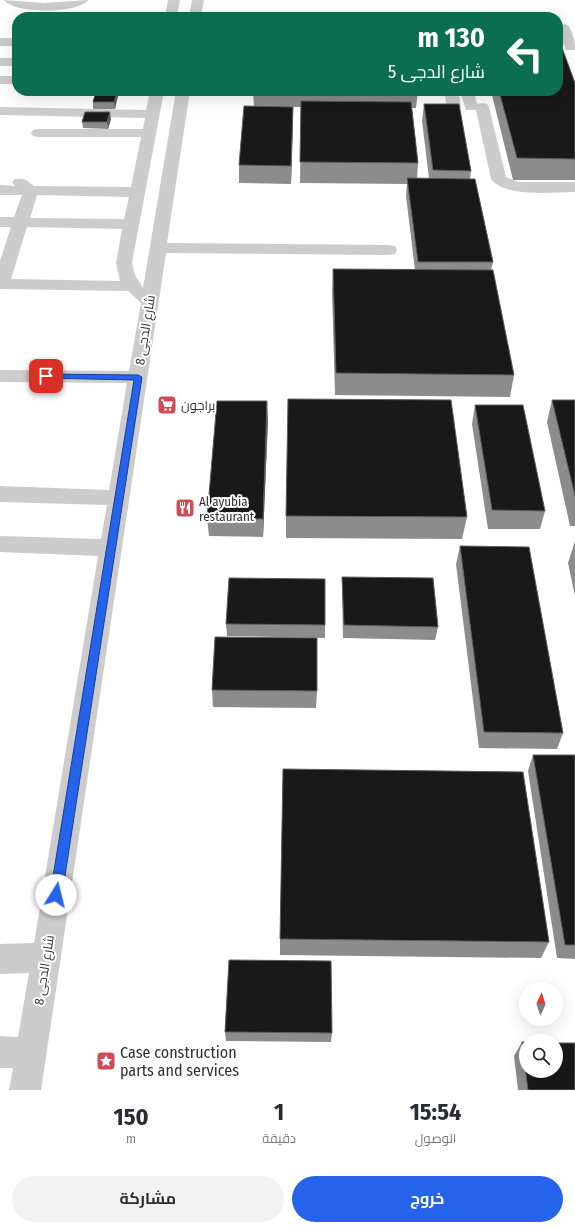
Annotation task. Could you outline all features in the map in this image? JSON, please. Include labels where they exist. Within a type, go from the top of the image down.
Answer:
[{"type":"street","points":[[10,0],[15,5],[26,6],[70,4],[82,0]]},
{"type":"street","points":[[172,12],[174,0]]},
{"type":"street","points":[[196,12],[198,0]]},
{"type":"street","points":[[566,28],[573,47]]},
{"type":"street","points":[[0,42],[12,42]]},
{"type":"street","points":[[0,62],[12,62]]},
{"type":"street","points":[[0,80],[12,80]]},
{"type":"street","points":[[150,302],[132,286],[125,270],[124,262],[156,96]]},
{"type":"street","name":"شارع الدجى 8","points":[[25,1090],[182,96]]},
{"type":"street","points":[[452,96],[454,107]]},
{"type":"street","points":[[470,96],[476,107],[500,179],[511,186],[518,187],[575,187]]},
{"type":"street","points":[[0,111],[153,114]]},
{"type":"street","points":[[32,148],[46,112]]},
{"type":"street","points":[[38,133],[149,133]]},
{"type":"street","points":[[0,175],[18,181],[31,191]]},
{"type":"street","points":[[0,190],[138,192]]},
{"type":"street","points":[[31,191],[0,284],[132,286]]},
{"type":"street","points":[[0,222],[132,224]]},
{"type":"street","points":[[158,248],[389,250]]},
{"type":"street","points":[[0,376],[138,377]]},
{"type":"street","points":[[0,494],[119,498]]},
{"type":"street","points":[[0,544],[111,548]]},
{"type":"street","points":[[0,959],[46,958]]},
{"type":"street","points":[[0,1052],[31,1053]]},
{"type":"building","points":[[563,51],[575,83],[575,159],[517,158],[500,96],[563,96]]},
{"type":"building","points":[[95,96],[116,96],[114,102],[93,102]]},
{"type":"building","points":[[301,101],[411,102],[418,163],[300,162]]},
{"type":"building","points":[[424,104],[459,104],[471,171],[433,170]]},
{"type":"building","points":[[244,106],[293,107],[291,166],[239,165]]},
{"type":"building","points":[[85,112],[110,112],[107,122],[82,122]]},
{"type":"building","points":[[407,178],[475,179],[493,262],[418,262]]},
{"type":"building","points":[[333,269],[493,270],[514,375],[336,373]]},
{"type":"building","points":[[288,399],[451,400],[467,517],[286,516]]},
{"type":"building","points":[[552,400],[575,400],[575,496]]},
{"type":"building","points":[[217,401],[267,401],[263,519],[207,518]]},
{"type":"building","points":[[475,405],[523,405],[545,511],[492,510]]},
{"type":"building","points":[[460,546],[529,547],[563,733],[484,732]]},
{"type":"building","points":[[342,577],[433,578],[438,627],[344,625]]},
{"type":"building","points":[[229,578],[325,579],[325,625],[226,624]]},
{"type":"building","points":[[215,637],[317,638],[317,691],[212,690]]},
{"type":"building","points":[[533,755],[575,755],[575,945],[565,945]]},
{"type":"building","points":[[283,769],[523,772],[549,942],[280,939]]},
{"type":"building","points":[[229,960],[331,961],[332,1033],[225,1032]]},
{"type":"building","points":[[563,1043],[575,1043],[575,1090],[528,1090],[526,1078],[563,1078]]},
{"type":"place","name":"براجون","points":[[167,405]]},
{"type":"place","name":"Al ayubia restaurant","points":[[185,508]]},
{"type":"place","name":"Case construction parts and services","points":[[106,1061]]},
{"type":"route","points":[[46,376],[138,377],[56,895]]}]
